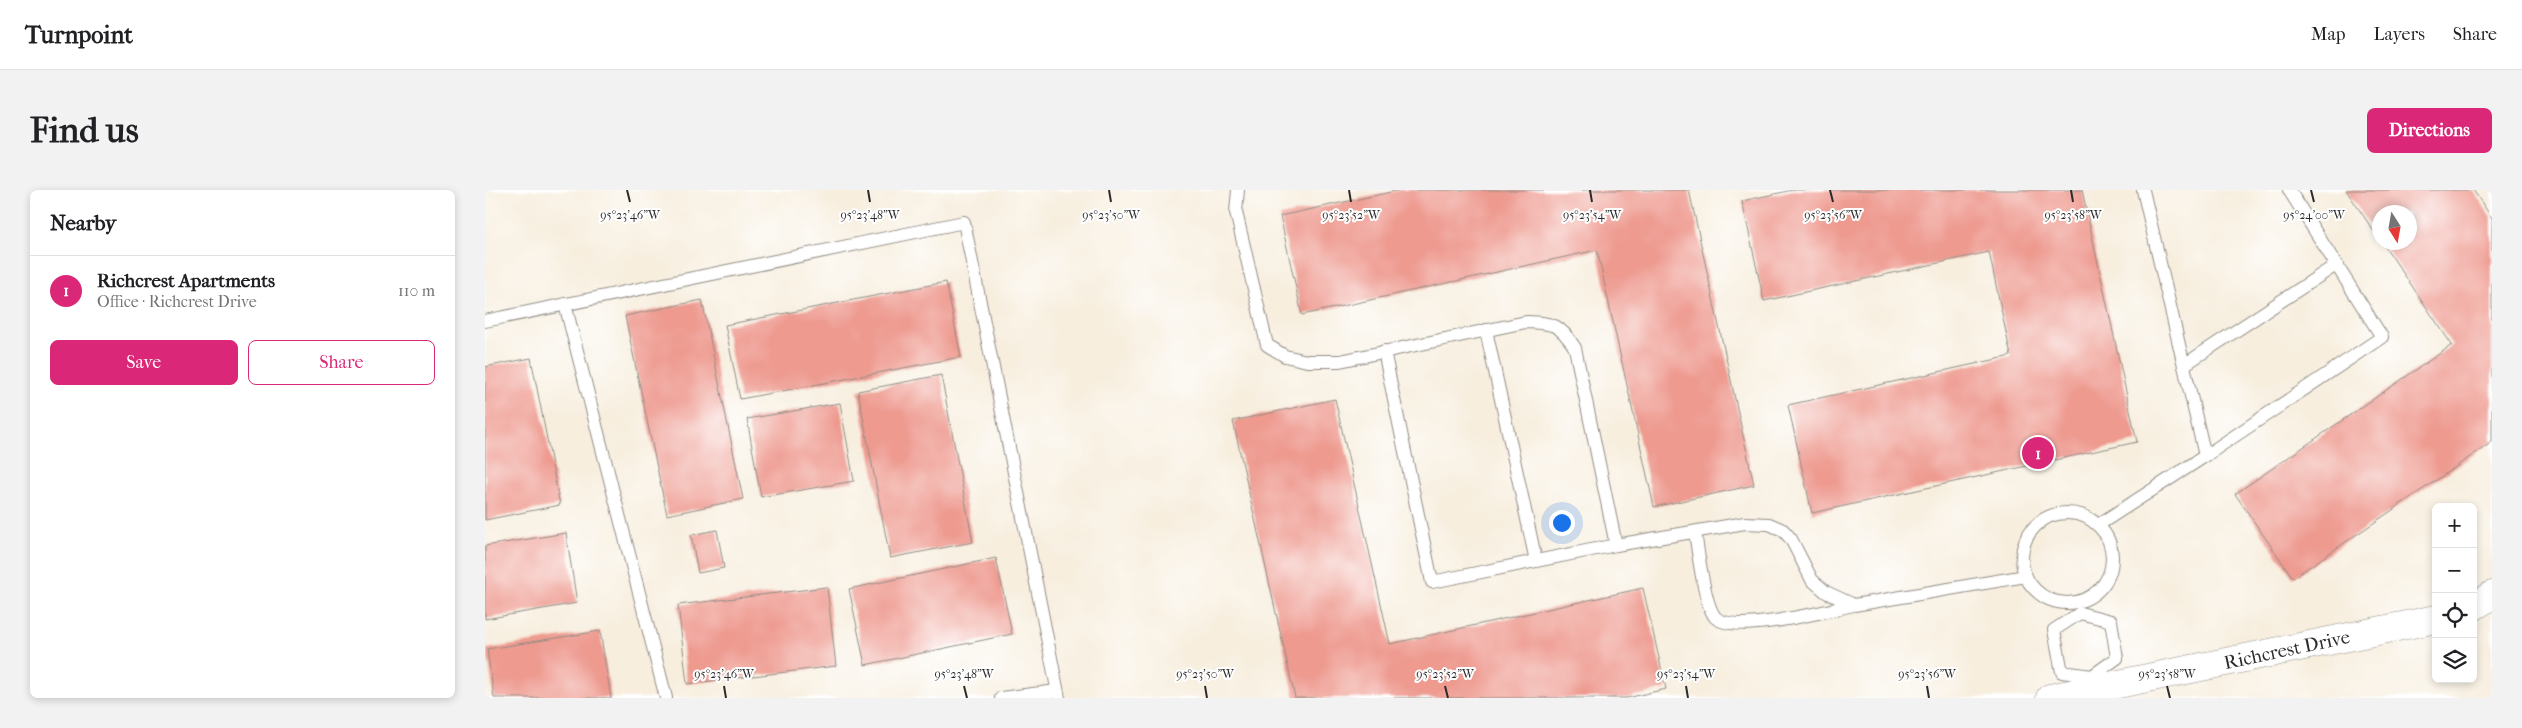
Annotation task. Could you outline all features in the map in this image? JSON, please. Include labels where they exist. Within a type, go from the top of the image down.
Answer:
[{"type":"street","points":[[2477,604],[2492,595]]},
{"type":"street","points":[[2477,610],[2492,608]]},
{"type":"street","name":"Richcrest Drive","points":[[2050,698],[2432,620]]},
{"type":"lane","points":[[1238,190],[1236,212],[1267,345],[1285,356],[1307,361],[1340,361],[1526,322],[1547,323],[1564,330],[1575,348],[1617,545]]},
{"type":"lane","points":[[2143,190],[2205,456]]},
{"type":"lane","points":[[2098,525],[2205,456],[2382,337],[2289,190]]},
{"type":"lane","points":[[485,321],[964,222],[1058,694],[1001,698]]},
{"type":"lane","points":[[2183,366],[2336,265]]},
{"type":"lane","points":[[565,304],[666,698]]},
{"type":"lane","points":[[1487,330],[1537,561]]},
{"type":"lane","points":[[1384,351],[1432,582],[1617,545],[1745,523],[1769,524],[1783,530],[1791,539],[1812,580],[1827,592],[1854,605]]},
{"type":"lane","points":[[2098,525],[2091,518],[2077,513],[2062,512],[2047,516],[2035,525],[2026,537],[2022,551],[2022,566],[2026,576],[2037,592],[2049,600],[2064,603],[2078,608],[2111,621],[2117,658],[2094,688],[2062,672],[2054,630],[2078,608],[2091,596],[2101,588],[2109,577],[2113,564],[2113,551],[2108,538],[2098,525]]},
{"type":"lane","points":[[1695,532],[1709,605],[1716,618],[1728,624],[1755,624],[2026,576]]},
{"type":"building","points":[[1400,190],[1689,190],[1754,485],[1654,507],[1597,250],[1302,315],[1280,216]]},
{"type":"building","points":[[1793,190],[2082,190],[2137,442],[1812,513],[1788,405],[2011,356],[1989,252],[1764,301],[1742,201]]},
{"type":"building","points":[[2346,190],[2473,190],[2492,218],[2492,442],[2293,578],[2235,494],[2452,345],[2387,250],[2417,250],[2417,205],[2372,205],[2372,229]]},
{"type":"building","points":[[946,282],[961,357],[740,399],[725,325]]},
{"type":"building","points":[[702,300],[743,499],[667,515],[625,316]]},
{"type":"building","points":[[531,358],[560,505],[485,520],[485,367]]},
{"type":"building","points":[[941,375],[973,542],[890,558],[858,391]]},
{"type":"building","points":[[1335,399],[1390,644],[1643,588],[1666,689],[1627,698],[1295,698],[1233,421]]},
{"type":"building","points":[[840,403],[854,481],[761,497],[747,419]]},
{"type":"building","points":[[717,530],[724,568],[698,573],[691,535]]},
{"type":"building","points":[[566,533],[577,603],[485,619],[485,546]]},
{"type":"building","points":[[996,558],[1012,634],[865,665],[849,589]]},
{"type":"building","points":[[827,587],[836,666],[687,684],[678,605]]},
{"type":"building","points":[[600,631],[611,698],[494,698],[487,649]]},
{"type":"place","name":"Richcrest Apartments","points":[[2038,453]]}]
